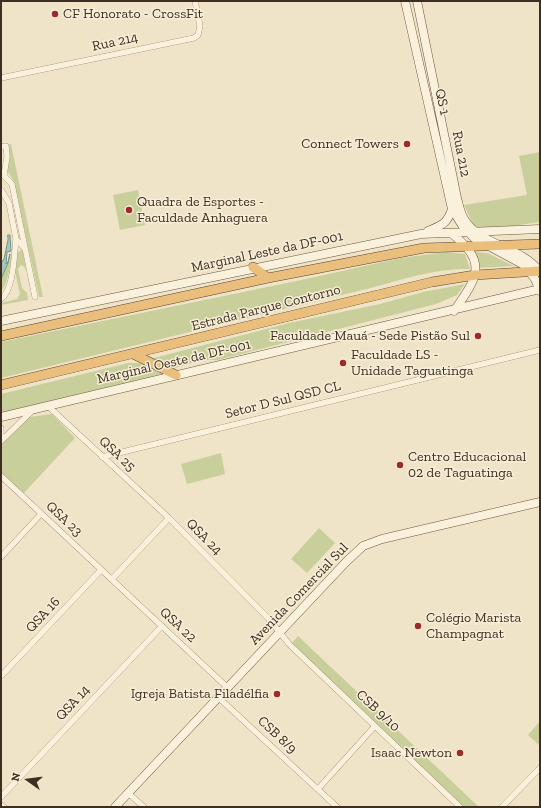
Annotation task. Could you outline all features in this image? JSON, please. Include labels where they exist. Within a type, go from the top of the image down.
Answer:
[{"type":"highway","name":"Estrada Parque Contorno","points":[[1,336],[268,278],[424,248],[540,244]]},
{"type":"highway","points":[[253,268],[268,278]]},
{"type":"highway","name":"Estrada Parque Contorno","points":[[1,384],[417,286],[475,275],[537,271]]},
{"type":"highway","points":[[133,354],[176,375]]},
{"type":"main road","name":"QS 1","points":[[405,1],[452,209]]},
{"type":"main road","name":"Rua 212","points":[[417,1],[457,198],[464,219],[478,232],[500,245],[524,256],[533,263],[537,271],[540,290]]},
{"type":"main road","name":"Rua 212","points":[[452,209],[457,218],[474,238],[486,246],[537,271]]},
{"type":"main road","points":[[421,234],[444,224],[449,218],[452,209]]},
{"type":"main road","name":"Marginal Leste da DF-001","points":[[1,321],[421,234],[540,229]]},
{"type":"main road","points":[[450,233],[466,246],[473,257],[475,275],[469,289],[454,310]]},
{"type":"main road","name":"Marginal Oeste da DF-001","points":[[1,417],[49,407],[176,375],[540,290]]},
{"type":"main road","name":"Avenida Comercial Sul","points":[[115,807],[346,562],[363,546],[382,539],[540,502]]},
{"type":"street","name":"Rua 214","points":[[1,78],[194,38],[198,35],[200,26],[195,1]]},
{"type":"street","points":[[1,147],[6,146],[7,151],[2,174],[12,184],[35,297]]},
{"type":"street","points":[[1,190],[9,203],[16,239],[9,289],[1,299]]},
{"type":"street","points":[[16,239],[25,250]]},
{"type":"street","name":"Setor D Sul QSD CL","points":[[102,457],[540,350]]},
{"type":"street","name":"QSA 25","points":[[49,407],[168,518]]},
{"type":"street","points":[[1,441],[33,410]]},
{"type":"street","points":[[1,428],[1,437]]},
{"type":"street","name":"QSA 23","points":[[1,476],[112,579]]},
{"type":"street","points":[[1,557],[42,514]]},
{"type":"street","name":"QSA 24","points":[[112,579],[168,518],[268,618],[280,633]]},
{"type":"street","name":"QSA 16","points":[[1,676],[101,570]]},
{"type":"street","name":"QSA 22","points":[[112,579],[228,688]]},
{"type":"street","name":"QSA 14","points":[[1,797],[162,626]]},
{"type":"street","name":"CSB 9/10","points":[[280,633],[290,645],[460,807]]},
{"type":"street","name":"CSB 8/9","points":[[219,698],[337,807]]},
{"type":"street","points":[[318,789],[375,726]]},
{"type":"street","points":[[502,807],[540,768]]},
{"type":"street","points":[[128,792],[144,807]]},
{"type":"green space","points":[[11,144],[43,297],[39,297],[15,187],[8,172],[7,145]]},
{"type":"green space","points":[[540,152],[540,222],[485,230],[473,225],[464,205],[527,195],[519,156]]},
{"type":"green space","name":"Quadra de Esportes - Faculdade Anhaguera","points":[[138,190],[145,225],[120,230],[113,195]]},
{"type":"green space","points":[[21,250],[23,251],[26,270],[21,265],[18,269],[22,288],[27,293],[28,300],[1,305],[1,303],[17,299],[20,294],[15,272],[16,254]]},
{"type":"green space","points":[[446,252],[465,254],[470,269],[445,270],[420,275],[1,378],[1,342],[401,258]]},
{"type":"green space","points":[[473,252],[487,253],[514,266],[477,268]]},
{"type":"green space","points":[[11,255],[8,274],[1,292],[1,279]]},
{"type":"green space","points":[[465,284],[457,295],[436,304],[218,360],[201,360],[172,369],[150,359],[289,323],[380,304],[423,292]]},
{"type":"green space","points":[[128,363],[139,363],[162,374],[1,413],[1,394]]},
{"type":"green space","points":[[52,414],[75,438],[23,494],[1,474],[1,445],[29,417]]},
{"type":"green space","points":[[221,453],[225,474],[187,484],[181,464]]},
{"type":"green space","points":[[319,528],[335,543],[307,573],[291,559]]},
{"type":"green space","points":[[298,636],[479,807],[460,807],[290,645]]},
{"type":"green space","points":[[540,721],[540,746],[528,735]]},
{"type":"water","points":[[8,235],[10,235],[11,251],[7,252],[6,264],[10,254],[8,263],[1,279],[1,263],[4,259]]},
{"type":"place","name":"CF Honorato - CrossFit","points":[[55,14]]},
{"type":"place","name":"Connect Towers","points":[[407,144]]},
{"type":"place","name":"Quadra de Esportes - Faculdade Anhaguera","points":[[129,210]]},
{"type":"place","name":"Faculdade Mauá - Sede Pistão Sul","points":[[478,336]]},
{"type":"place","name":"Faculdade LS - Unidade Taguatinga","points":[[343,363]]},
{"type":"place","name":"Centro Educacional 02 de Taguatinga","points":[[400,465]]},
{"type":"place","name":"Colégio Marista Champagnat","points":[[418,626]]},
{"type":"place","name":"Igreja Batista Filadélfia","points":[[277,694]]},
{"type":"place","name":"Isaac Newton","points":[[460,753]]}]
